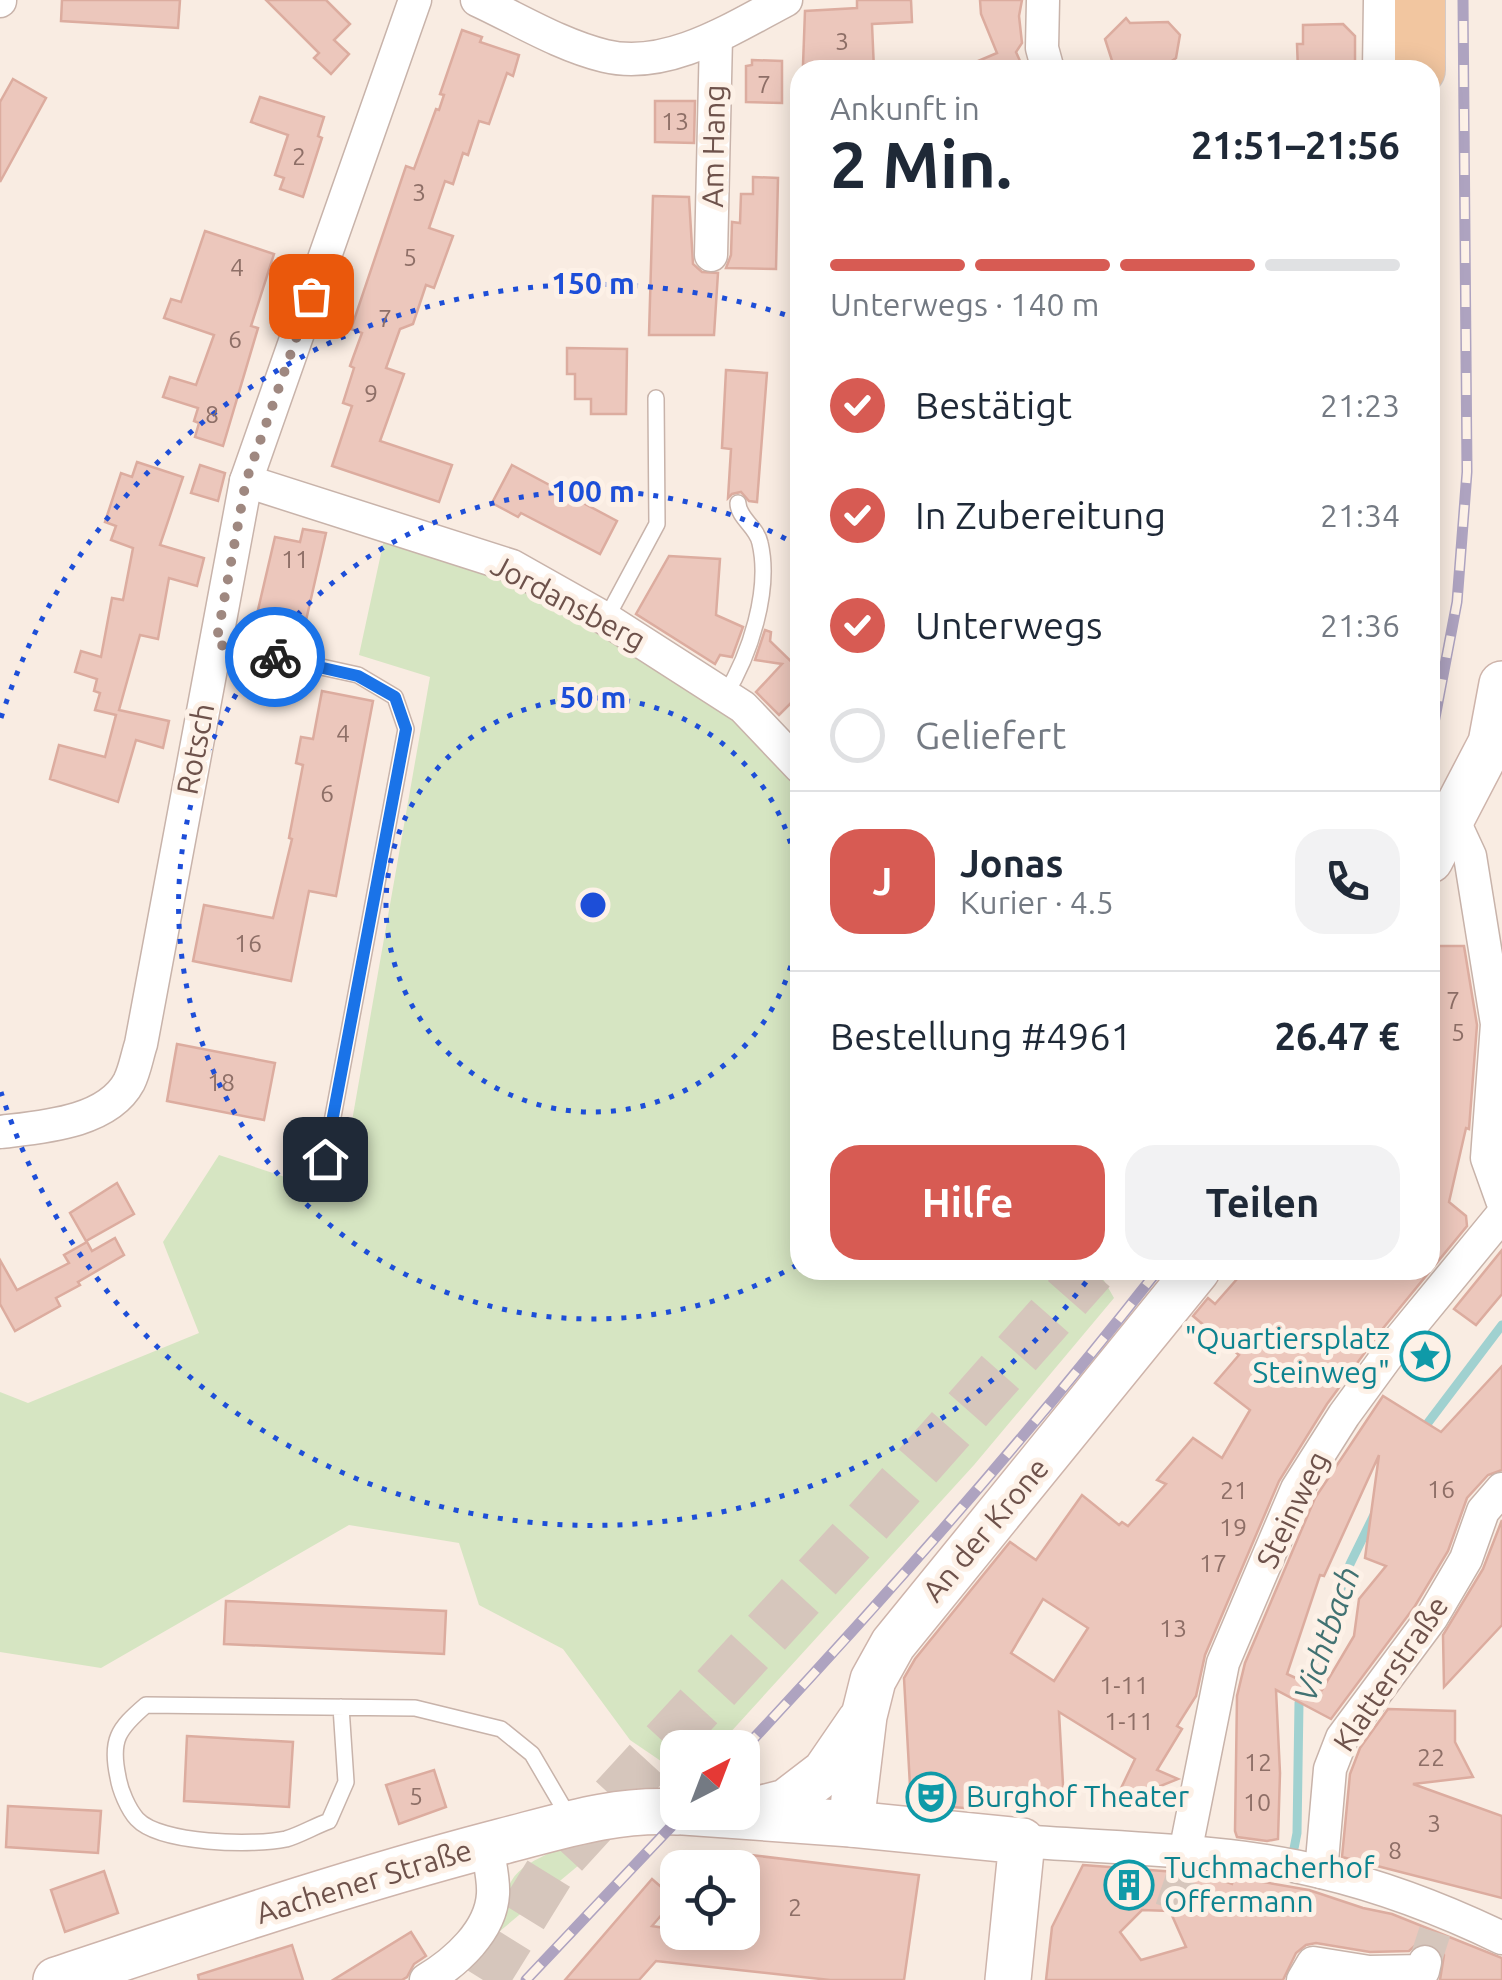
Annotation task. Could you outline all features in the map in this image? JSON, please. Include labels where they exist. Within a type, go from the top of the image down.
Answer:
[{"type":"main road","points":[[1420,0],[1420,60]]},
{"type":"street","name":"Rotsch","points":[[0,1132],[71,1121],[107,1105],[128,1084],[141,1044],[246,481],[415,0]]},
{"type":"street","name":"Am Hang","points":[[477,0],[580,48],[608,57],[637,58],[716,37],[786,0]]},
{"type":"street","points":[[1043,0],[1045,60]]},
{"type":"street","points":[[1379,60],[1380,0]]},
{"type":"street","name":"Am Hang","points":[[711,255],[716,37]]},
{"type":"street","name":"Jordansberg","points":[[246,481],[512,566],[725,694],[790,757]]},
{"type":"street","points":[[1440,839],[1491,742],[1502,684]]},
{"type":"street","points":[[1451,815],[1470,856],[1497,1024],[1487,1158],[1502,1200]]},
{"type":"street","name":"Steinweg","points":[[1187,1858],[1223,1663],[1296,1489],[1396,1344],[1502,1215]]},
{"type":"street","name":"An der Krone","points":[[851,1824],[864,1716],[873,1680],[893,1644],[1189,1280]]},
{"type":"street","name":"Klatterstraße","points":[[1311,1870],[1330,1769],[1342,1738],[1432,1617],[1466,1558],[1483,1511],[1502,1489]]},
{"type":"street","points":[[760,1808],[786,1802],[825,1772],[864,1716]]},
{"type":"street","name":"Aachener Straße","points":[[56,1980],[360,1880],[608,1813],[660,1811]]},
{"type":"street","name":"Aachener Straße","points":[[760,1818],[1268,1862],[1311,1870],[1439,1920],[1502,1938]]},
{"type":"street","points":[[1008,1980],[1022,1841]]},
{"type":"street","points":[[426,1980],[451,1965],[479,1933],[493,1896],[487,1846]]},
{"type":"street","points":[[1303,1980],[1313,1963],[1369,1972],[1423,1971]]},
{"type":"lane","points":[[606,619],[657,524],[656,398]]},
{"type":"lane","points":[[725,694],[744,665],[753,633],[762,558],[760,538],[738,511],[738,503]]},
{"type":"lane","points":[[216,644],[358,676],[395,697],[406,729],[325,1159]]},
{"type":"lane","points":[[341,1707],[346,1782],[329,1820],[286,1838],[224,1843],[174,1836],[138,1820],[120,1787],[112,1751],[123,1724],[146,1705],[341,1707],[415,1708],[501,1729],[532,1754],[572,1822]]},
{"type":"green space","points":[[385,535],[506,578],[737,712],[790,768],[790,1280],[1104,1280],[1114,1298],[974,1465],[732,1730],[660,1730],[660,1760],[630,1740],[563,1649],[479,1605],[459,1543],[349,1525],[101,1668],[0,1652],[0,1392],[28,1403],[199,1333],[163,1242],[219,1155],[339,1195],[430,677],[359,655]]},
{"type":"green space","points":[[607,1835],[579,1865],[488,1941],[505,1894],[519,1872],[555,1851]]},
{"type":"building","points":[[62,0],[180,0],[178,28],[61,21]]},
{"type":"building","points":[[266,0],[326,0],[350,24],[334,40],[349,54],[331,74],[314,58],[319,53]]},
{"type":"building","points":[[857,0],[911,0],[912,22],[872,24],[874,60],[803,60],[805,11],[857,8]]},
{"type":"building","points":[[980,0],[1022,0],[1022,43],[1016,52],[1020,60],[981,60],[997,53],[981,14]]},
{"type":"building","points":[[1126,18],[1130,23],[1168,22],[1180,35],[1173,60],[1112,60],[1105,39]]},
{"type":"building","points":[[1343,24],[1355,36],[1355,60],[1298,60],[1297,44],[1303,44],[1303,25]]},
{"type":"building","points":[[462,30],[482,37],[480,42],[519,55],[513,76],[507,73],[489,124],[479,121],[453,184],[445,181],[429,228],[453,236],[434,288],[426,285],[413,324],[400,329],[386,368],[404,374],[380,441],[452,465],[439,502],[332,466],[352,406],[343,403],[362,333],[351,329],[406,166],[414,169],[436,109],[439,110],[444,95],[440,94]]},
{"type":"building","points":[[752,60],[782,61],[782,103],[746,102],[746,66],[752,65]]},
{"type":"building","points":[[13,79],[46,98],[0,182],[0,102]]},
{"type":"building","points":[[260,97],[324,117],[318,136],[322,138],[303,197],[280,189],[284,178],[275,175],[288,135],[251,122]]},
{"type":"building","points":[[655,101],[695,101],[694,143],[655,142]]},
{"type":"building","points":[[753,177],[778,178],[776,269],[726,268],[731,255],[732,222],[740,223],[741,194],[753,194]]},
{"type":"building","points":[[653,196],[689,197],[693,264],[702,272],[718,273],[714,335],[649,335]]},
{"type":"building","points":[[205,231],[274,254],[251,326],[258,328],[223,446],[195,437],[198,408],[163,397],[170,377],[196,385],[214,335],[164,318],[171,299],[181,302]]},
{"type":"building","points":[[567,348],[627,349],[626,414],[591,414],[591,399],[575,399],[575,374],[567,374]]},
{"type":"building","points":[[726,370],[767,373],[757,502],[749,501],[741,492],[728,498],[731,449],[722,448]]},
{"type":"building","points":[[137,462],[183,477],[160,545],[204,558],[197,586],[169,578],[158,639],[140,635],[119,710],[169,721],[163,748],[136,740],[118,802],[50,779],[59,745],[105,757],[116,715],[95,710],[100,693],[94,691],[97,679],[75,672],[81,651],[101,657],[112,598],[123,600],[133,548],[111,540],[116,526],[105,522],[121,473],[132,477]]},
{"type":"building","points":[[200,465],[225,473],[218,501],[191,493]]},
{"type":"building","points":[[512,465],[617,521],[600,554],[521,513],[518,517],[492,503]]},
{"type":"building","points":[[303,529],[326,533],[299,651],[276,646],[280,632],[254,627],[275,537],[300,542]]},
{"type":"building","points":[[669,556],[720,559],[716,615],[743,627],[732,657],[720,655],[715,664],[636,614]]},
{"type":"building","points":[[765,630],[771,632],[770,641],[790,660],[790,704],[779,715],[756,692],[782,664],[755,660]]},
{"type":"building","points":[[322,691],[373,701],[336,896],[309,891],[291,981],[193,961],[204,905],[273,918],[292,839],[289,838],[303,765],[296,763],[301,737],[313,739]]},
{"type":"building","points":[[1440,946],[1464,946],[1477,1025],[1469,1129],[1466,1128],[1449,1202],[1466,1216],[1467,1226],[1440,1259]]},
{"type":"building","points":[[177,1044],[275,1063],[264,1120],[167,1101]]},
{"type":"building","points":[[117,1183],[134,1214],[86,1241],[70,1213]]},
{"type":"building","points":[[115,1238],[124,1255],[56,1298],[60,1306],[15,1331],[0,1304],[0,1260],[17,1290],[69,1263],[64,1255],[87,1242],[92,1251]]},
{"type":"building","points":[[1502,1250],[1502,1294],[1476,1325],[1454,1309]]},
{"type":"building","points":[[1236,1280],[1423,1280],[1327,1404],[1279,1481],[1205,1655],[1196,1696],[1177,1726],[1182,1729],[1157,1770],[1178,1779],[1113,1805],[1135,1759],[1059,1712],[1064,1803],[965,1808],[911,1804],[904,1678],[915,1659],[1010,1542],[1036,1560],[1082,1495],[1119,1525],[1122,1522],[1128,1526],[1166,1484],[1157,1480],[1193,1438],[1222,1458],[1250,1410],[1215,1383],[1239,1355],[1193,1316],[1208,1298],[1215,1304]],"holes":[[[1043,1599],[1088,1628],[1054,1681],[1011,1653]]]},
{"type":"building","points":[[1502,1366],[1502,1470],[1488,1475],[1467,1498],[1448,1551],[1415,1606],[1331,1719],[1276,1690],[1278,1839],[1237,1837],[1237,1696],[1245,1663],[1315,1498],[1383,1396],[1441,1432]],"holes":[[[1379,1455],[1365,1558],[1386,1566],[1359,1599],[1354,1636],[1322,1690],[1287,1674],[1320,1575],[1324,1576]]]},
{"type":"building","points":[[1502,1520],[1502,1625],[1444,1687],[1443,1635],[1483,1569]]},
{"type":"building","points":[[226,1601],[446,1611],[444,1654],[224,1644]]},
{"type":"building","points":[[1388,1709],[1455,1711],[1455,1742],[1473,1777],[1413,1784],[1502,1816],[1502,1898],[1342,1857],[1350,1774],[1360,1748]]},
{"type":"building","points":[[187,1736],[293,1742],[289,1807],[184,1801]]},
{"type":"building","points":[[434,1770],[446,1807],[399,1824],[386,1785]]},
{"type":"building","points":[[8,1806],[101,1811],[98,1853],[6,1847]]},
{"type":"building","points":[[760,1856],[919,1875],[904,1980],[830,1980],[656,1961],[639,1980],[565,1980],[652,1879],[660,1886],[660,1917],[652,1926],[660,1927],[660,1950],[760,1950]]},
{"type":"building","points":[[1083,1865],[1203,1874],[1232,1884],[1234,1877],[1309,1890],[1392,1914],[1502,1958],[1502,1980],[1440,1980],[1444,1955],[1428,1942],[1418,1943],[1409,1951],[1370,1952],[1316,1943],[1306,1945],[1296,1953],[1283,1980],[1046,1980],[1052,1927]],"holes":[[[1142,1910],[1170,1911],[1186,1947],[1141,1960],[1120,1932]]]},
{"type":"building","points":[[104,1871],[118,1913],[65,1932],[51,1890]]},
{"type":"building","points":[[411,1932],[426,1956],[414,1964],[407,1977],[333,1980]]},
{"type":"building","points":[[292,1945],[303,1980],[199,1980],[198,1975]]},
{"type":"waterway","name":"Vichtbach","points":[[1421,1432],[1502,1325]]},
{"type":"waterway","name":"Vichtbach","points":[[1292,1859],[1297,1833],[1299,1703],[1350,1564],[1374,1515]]},
{"type":"tunnel","points":[[483,1980],[556,1862],[859,1532],[1082,1280]]},
{"type":"tunnel","points":[[1171,1909],[1185,1868]]},
{"type":"tunnel","points":[[1425,1962],[1435,1931]]},
{"type":"railway","points":[[1440,691],[1457,602],[1467,472],[1463,0]]},
{"type":"railway","points":[[760,1732],[955,1515],[1150,1280]]},
{"type":"railway","points":[[526,1980],[668,1830]]},
{"type":"way so far","points":[[275,657],[216,644],[246,481],[311,296]]},
{"type":"place","name":"\"Quartiersplatz Steinweg\"","points":[[1425,1356]]},
{"type":"place","name":"Burghof Theater","points":[[931,1797]]},
{"type":"place","name":"Tuchmacherhof Offermann","points":[[1129,1885]]},
{"type":"route","points":[[275,657],[358,676],[395,697],[406,729],[325,1159]]}]
